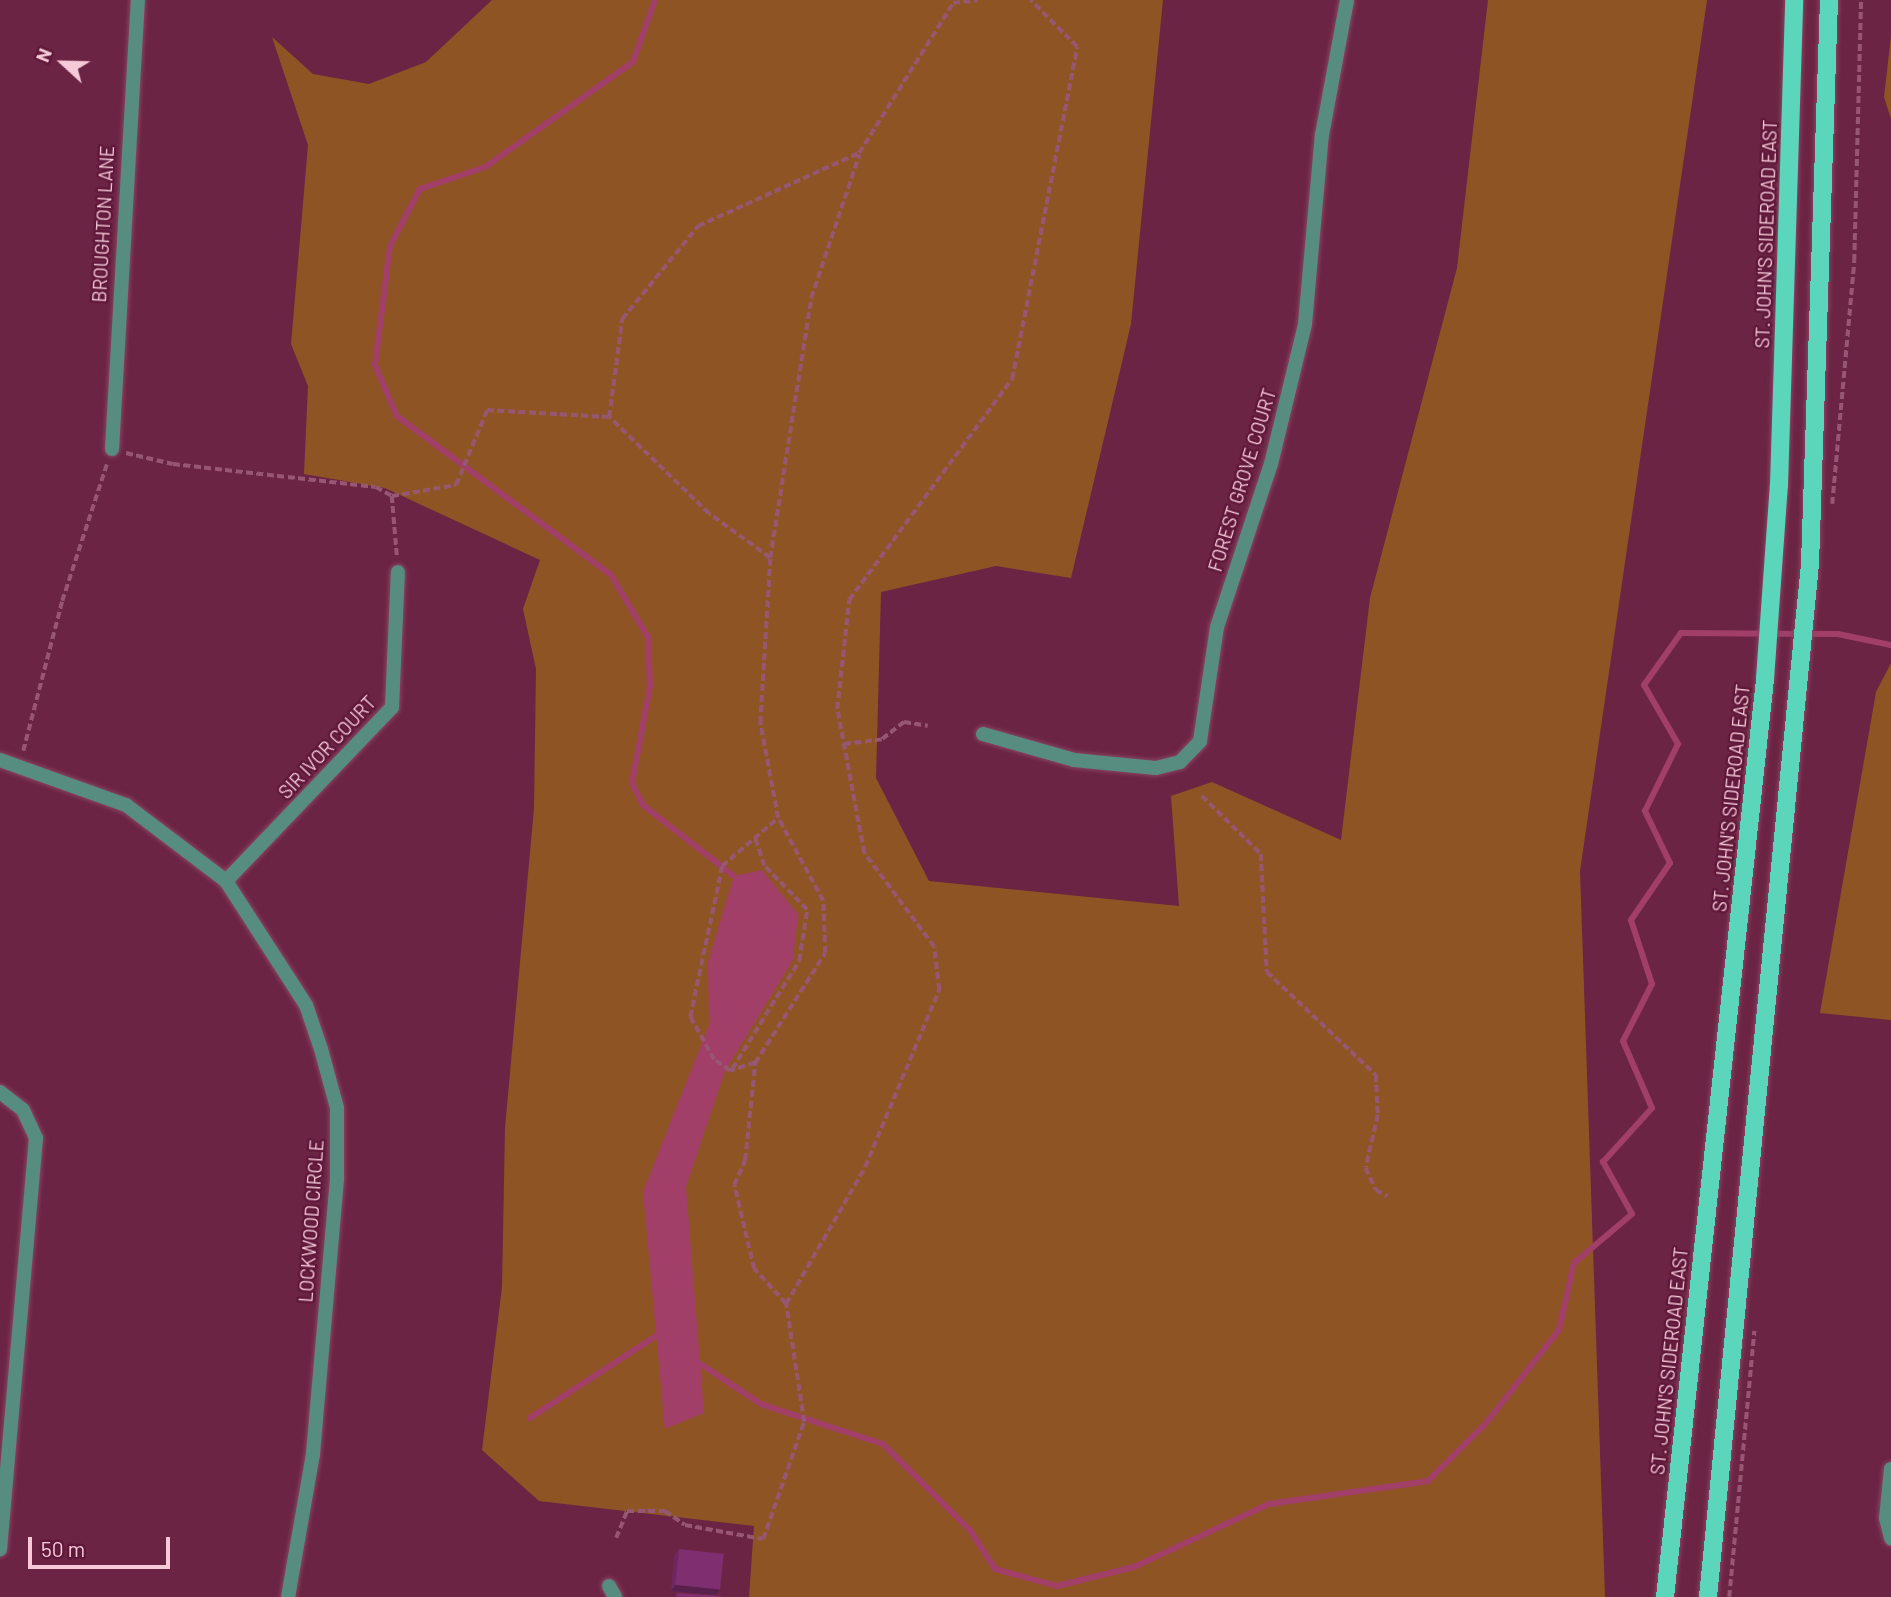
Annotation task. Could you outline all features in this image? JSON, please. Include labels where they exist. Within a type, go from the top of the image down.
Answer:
[{"type":"main road","name":"ST. JOHN'S SIDEROAD EAST","points":[[1665,1597],[1765,679],[1774,561],[1794,0]]},
{"type":"main road","points":[[1707,1597],[1810,564],[1829,0]]},
{"type":"street","name":"BROUGHTON LANE","points":[[112,449],[138,0]]},
{"type":"street","name":"FOREST GROVE COURT","points":[[983,734],[1074,760],[1156,768],[1181,762],[1200,741],[1217,627],[1270,464],[1305,324],[1322,135],[1346,0]]},
{"type":"street","name":"SIR IVOR COURT","points":[[226,881],[392,707],[398,572]]},
{"type":"street","name":"LOCKWOOD CIRCLE","points":[[0,760],[126,805],[226,881],[306,1005],[337,1108],[337,1179],[313,1454],[288,1597]]},
{"type":"street","points":[[0,1092],[23,1110],[36,1138],[0,1549]]},
{"type":"street","points":[[1891,1469],[1886,1518],[1891,1538]]},
{"type":"path","points":[[616,1538],[627,1511],[664,1511],[685,1525],[763,1539],[804,1422],[786,1304],[754,1269],[734,1185],[745,1160],[755,1063],[825,953],[823,901],[778,818],[760,723],[770,558],[811,298],[859,153],[953,3],[978,0]]},
{"type":"path","points":[[786,1304],[865,1167],[939,990],[934,947],[864,853],[837,709],[849,600],[1012,379],[1077,47],[1030,0]]},
{"type":"path","points":[[1832,509],[1854,261],[1861,0]]},
{"type":"path","points":[[609,417],[622,318],[698,226],[859,153]]},
{"type":"path","points":[[20,765],[62,601],[112,449],[173,464],[376,487],[392,496],[456,485],[487,410],[609,417],[709,514],[770,558]]},
{"type":"path","points":[[392,496],[398,572]]},
{"type":"path","points":[[844,744],[882,739],[904,722],[928,726]]},
{"type":"path","points":[[1202,796],[1261,854],[1267,972],[1376,1075],[1378,1115],[1366,1168],[1376,1190],[1387,1196]]},
{"type":"path","points":[[730,1071],[714,1060],[690,1017],[722,866],[778,818]]},
{"type":"path","points":[[730,1071],[799,961],[807,910],[764,866],[755,838]]},
{"type":"path","points":[[730,1071],[755,1063]]},
{"type":"shaded area","points":[[492,0],[1163,0],[1131,324],[1071,578],[996,566],[881,592],[876,778],[929,881],[1179,906],[1171,796],[1212,782],[1341,840],[1370,598],[1457,268],[1488,0],[1707,0],[1580,871],[1605,1597],[749,1597],[754,1526],[539,1501],[482,1450],[502,1287],[505,1128],[534,808],[536,669],[523,609],[540,560],[385,488],[304,474],[308,386],[291,344],[308,145],[272,37],[313,74],[369,84],[426,62]]},
{"type":"shaded area","points":[[1891,36],[1891,119],[1884,97]]},
{"type":"shaded area","points":[[1891,663],[1891,1020],[1820,1013],[1876,692]]},
{"type":"shaded area","points":[[762,870],[798,914],[793,960],[725,1071],[686,1187],[704,1413],[665,1429],[643,1192],[709,1025],[708,962],[734,876]]},
{"type":"building","points":[[679,1549],[724,1554],[720,1590],[675,1585]]},
{"type":"building","points":[[677,1593],[722,1596],[676,1597]]},
{"type":"waterway","points":[[655,0],[633,62],[485,167],[420,189],[390,246],[375,365],[397,416],[611,575],[648,637],[650,686],[632,783],[643,805],[734,876]]},
{"type":"waterway","points":[[696,1361],[761,1404],[883,1444],[970,1530],[995,1569],[1057,1586],[1134,1567],[1269,1504],[1428,1481],[1487,1422],[1559,1330],[1574,1263],[1632,1214],[1603,1162],[1652,1108],[1623,1041],[1652,984],[1631,920],[1670,863],[1645,811],[1678,744],[1644,685],[1681,633],[1838,634],[1891,645]]},
{"type":"waterway","points":[[530,1418],[659,1334]]}]
